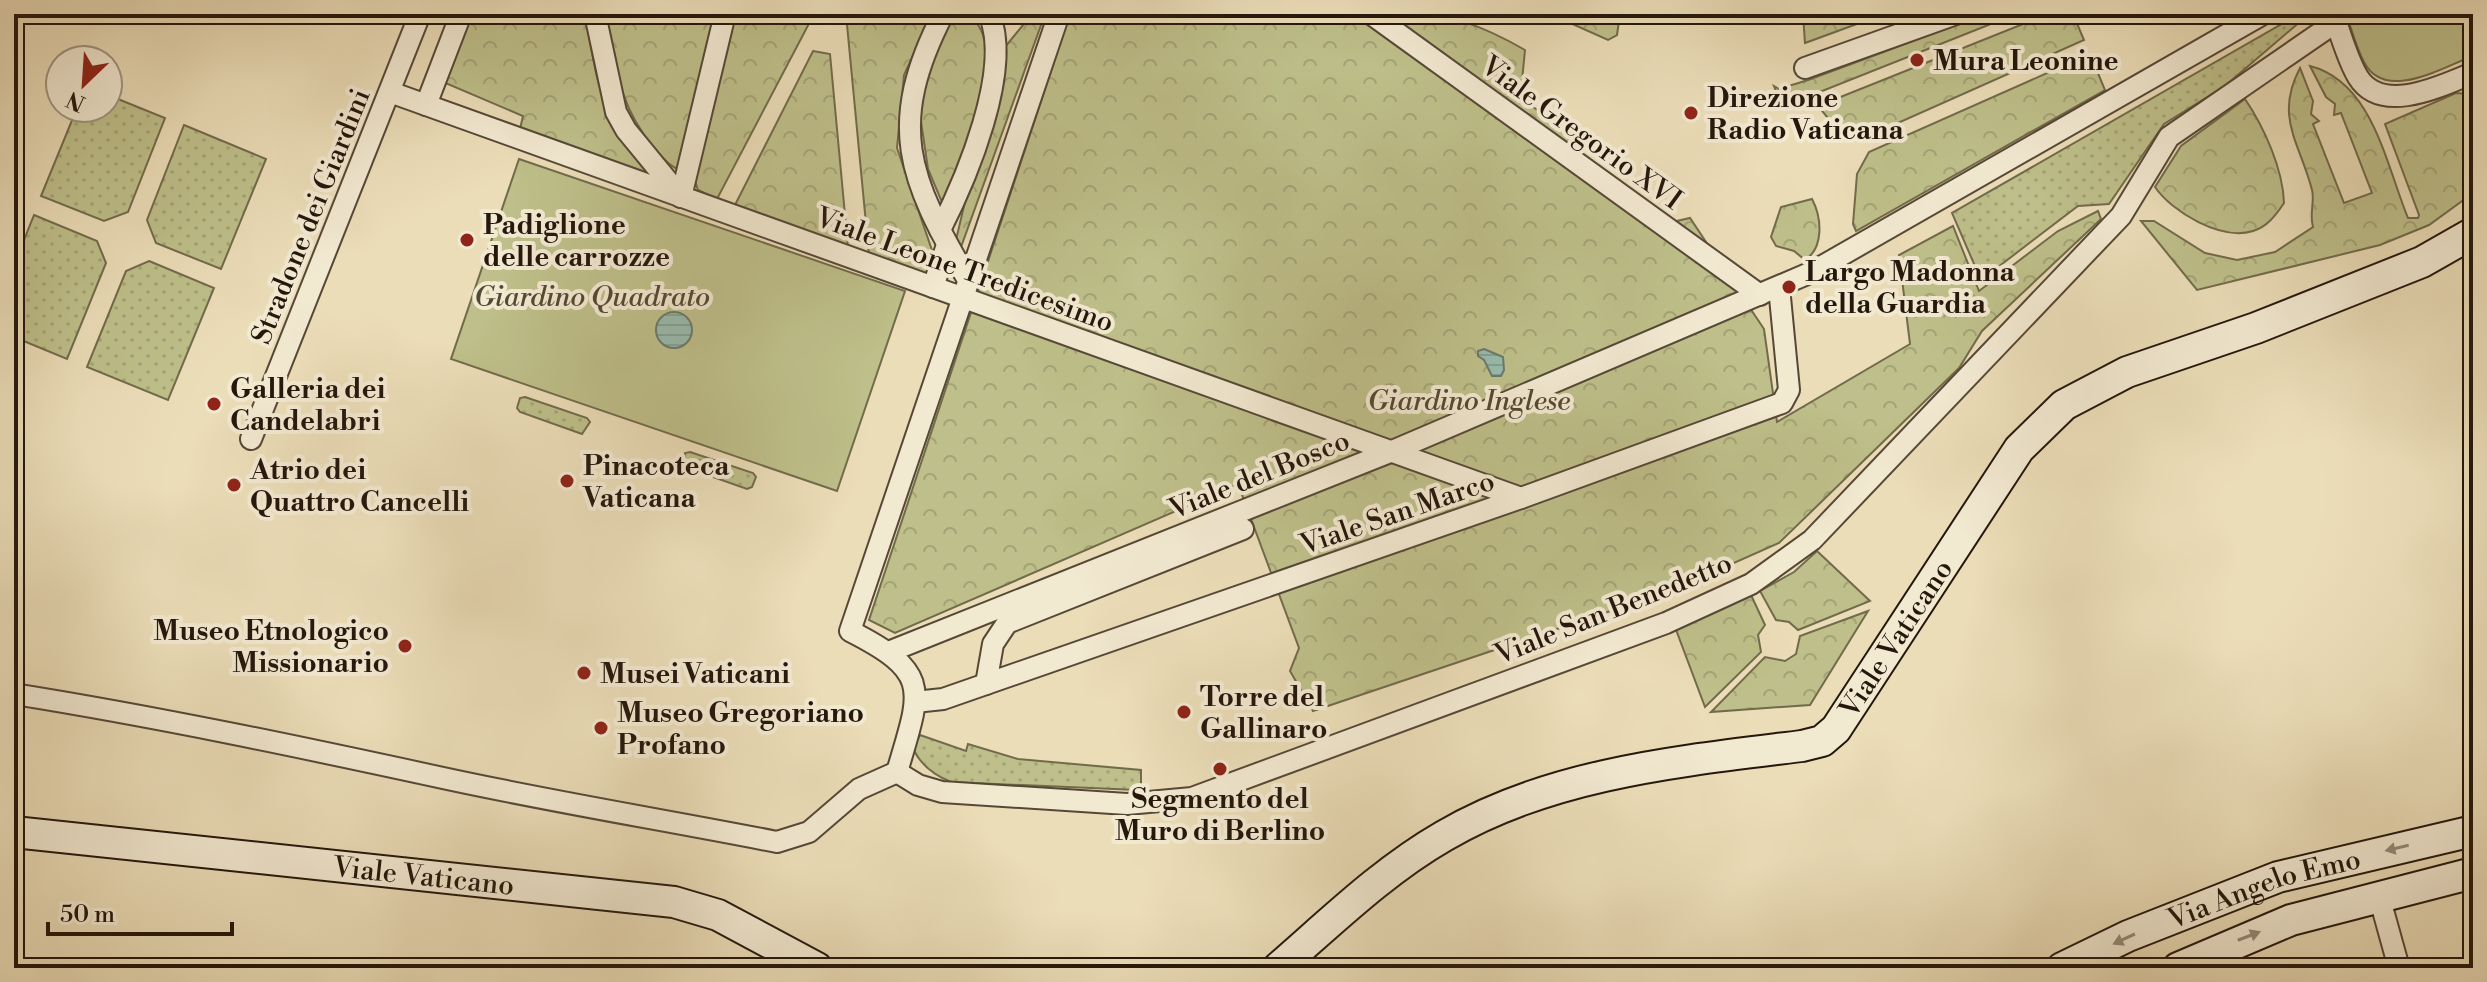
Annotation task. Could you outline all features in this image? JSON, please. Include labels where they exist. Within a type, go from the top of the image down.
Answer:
[{"type":"street","name":"Stradone dei Giardini","points":[[251,439],[420,14]]},
{"type":"street","points":[[426,105],[461,14]]},
{"type":"street","points":[[595,14],[616,112],[626,130],[681,197]]},
{"type":"street","points":[[681,197],[725,14]]},
{"type":"street","points":[[943,14],[915,77],[908,123],[926,203],[965,289]]},
{"type":"street","points":[[933,287],[953,204],[993,95],[994,27],[989,14]]},
{"type":"street","points":[[14,694],[343,754],[443,778],[777,842],[809,832],[859,789],[897,772],[915,713],[915,688],[901,660],[891,651],[850,631],[1059,14]]},
{"type":"street","name":"Viale Gregorio XVI","points":[[1371,14],[1770,291]]},
{"type":"street","points":[[1805,68],[1956,14]]},
{"type":"street","name":"Viale del Bosco","points":[[891,651],[1390,452],[1770,291],[1832,261],[2263,14]]},
{"type":"street","points":[[2335,18],[2357,76],[2374,90],[2408,95],[2473,73]]},
{"type":"street","name":"Viale San Benedetto","points":[[897,772],[918,785],[942,792],[1127,804],[1192,798],[1666,623],[1751,584],[1812,540],[2121,216],[2169,137],[2335,18]]},
{"type":"street","name":"Viale Leone Tredicesimo","points":[[390,92],[933,287],[965,289],[1390,452],[1521,498]]},
{"type":"street","name":"Viale Vaticano","points":[[1278,968],[1415,854],[1470,822],[1520,799],[1605,776],[1822,741],[1836,729],[2019,449],[2064,405],[2127,372],[2256,328],[2422,262],[2473,233]]},
{"type":"street","name":"Viale San Marco","points":[[915,702],[943,699],[1521,498],[1782,403],[1789,390],[1770,291]]},
{"type":"street","points":[[986,684],[993,644],[1007,623],[1243,529]]},
{"type":"street","name":"Via Angelo Emo","points":[[2062,968],[2096,961],[2228,895],[2278,877],[2473,831]]},
{"type":"street","name":"Viale Vaticano","points":[[14,832],[674,902],[726,918],[817,968]]},
{"type":"street","name":"Via Angelo Emo","points":[[2178,968],[2291,920],[2473,873]]},
{"type":"street","points":[[2379,896],[2399,968]]},
{"type":"green space","points":[[469,14],[585,14],[604,100],[620,134],[650,174],[520,129],[523,116],[443,82]]},
{"type":"green space","points":[[606,14],[716,14],[681,167],[677,169],[667,162],[642,132],[626,101]]},
{"type":"green space","points":[[735,14],[814,14],[717,199],[698,190],[695,181]]},
{"type":"green space","points":[[846,14],[932,14],[904,75],[897,148],[935,259],[927,274],[869,255]]},
{"type":"green space","points":[[1032,14],[1045,14],[961,247],[956,240],[967,193],[1001,98],[1005,47]]},
{"type":"green space","name":"Giardino Inglese","points":[[1070,14],[1386,14],[1401,21],[1430,15],[1481,28],[1525,50],[1522,81],[1527,103],[1567,130],[1583,178],[1668,223],[1690,218],[1764,329],[1777,422],[1910,344],[1899,255],[1953,226],[1979,291],[2058,231],[2098,211],[2101,219],[1982,331],[1959,368],[1779,543],[1673,590],[1313,711],[1290,671],[1299,648],[1238,484],[895,633],[869,620]]},
{"type":"green space","points":[[1550,14],[1620,14],[1617,35],[1608,40]]},
{"type":"green space","points":[[1803,14],[1884,14],[1805,43]]},
{"type":"green space","points":[[1986,14],[2016,14],[1782,107],[1774,86],[1779,89],[1808,80]]},
{"type":"green space","points":[[2048,14],[2073,14],[2084,40],[1871,135],[1841,134],[1818,106]]},
{"type":"green space","points":[[2299,14],[2305,14],[2302,20],[2225,86],[2164,124],[2109,204],[2078,206],[1981,280],[1952,213]]},
{"type":"green space","points":[[2346,14],[2473,14],[2473,56],[2431,74],[2400,81],[2386,80],[2373,74],[2364,62]]},
{"type":"green space","points":[[968,16],[981,30],[986,50],[985,75],[971,131],[946,198],[941,200],[928,169],[919,108],[940,39],[950,22]]},
{"type":"green space","points":[[813,51],[830,54],[848,247],[734,207]]},
{"type":"green space","points":[[2090,54],[2105,90],[1856,231],[1853,224],[1857,174],[1869,152]]},
{"type":"green space","points":[[2310,66],[2331,75],[2349,89],[2363,107],[2384,151],[2408,218],[2418,218],[2419,215],[2385,124],[2456,93],[2468,94],[2473,105],[2473,193],[2429,225],[2380,245],[2197,290],[2141,221],[2154,221],[2205,253],[2237,260],[2275,252],[2313,227],[2312,190],[2289,116],[2289,101],[2300,68],[2313,101],[2311,114],[2319,121],[2313,124],[2344,203],[2372,193],[2341,113],[2334,115],[2335,104],[2326,97]]},
{"type":"green space","points":[[2245,99],[2271,149],[2280,176],[2284,203],[2263,227],[2240,233],[2227,232],[2185,215],[2155,187],[2181,146]]},
{"type":"green space","points":[[124,101],[165,118],[128,212],[104,221],[41,196],[70,124],[124,124]]},
{"type":"green space","points":[[184,125],[266,159],[221,269],[156,243],[147,220]]},
{"type":"green space","name":"Giardino Quadrato","points":[[519,159],[905,291],[837,491],[451,359]]},
{"type":"green space","points":[[1812,199],[1818,215],[1819,232],[1816,248],[1805,260],[1794,251],[1776,246],[1771,237],[1781,207]]},
{"type":"green space","points":[[34,215],[97,241],[106,263],[67,359],[14,337],[14,265]]},
{"type":"green space","points":[[149,261],[214,288],[168,400],[87,367],[126,271]]},
{"type":"green space","points":[[520,398],[587,418],[590,422],[582,434],[520,412],[517,408]]},
{"type":"green space","points":[[685,453],[753,473],[756,477],[752,487],[747,489],[682,466]]},
{"type":"green space","points":[[1817,551],[1870,601],[1798,630],[1789,622],[1776,620],[1760,591],[1794,572]]},
{"type":"green space","points":[[1751,595],[1765,625],[1758,635],[1761,652],[1705,707],[1675,627]]},
{"type":"green space","points":[[1868,611],[1810,705],[1711,712],[1765,657],[1785,661],[1796,654],[1800,636]]},
{"type":"green space","points":[[920,735],[966,751],[968,744],[1018,759],[1141,770],[1141,786],[1137,790],[951,782],[933,773],[920,760],[913,748]]},
{"type":"shaded area","points":[[674,312],[686,318],[692,330],[686,342],[674,348],[662,342],[656,330],[662,318]]},
{"type":"shaded area","points":[[1484,349],[1503,357],[1501,376],[1492,376],[1484,360],[1478,356],[1478,351]]},
{"type":"place","name":"Mura Leonine","points":[[1917,60]]},
{"type":"place","name":"Direzione Radio Vaticana","points":[[1691,113]]},
{"type":"place","name":"Padiglione delle carrozze","points":[[467,240]]},
{"type":"place","name":"Largo Madonna della Guardia","points":[[1789,287]]},
{"type":"place","name":"Galleria dei Candelabri","points":[[214,404]]},
{"type":"place","name":"Pinacoteca Vaticana","points":[[567,481]]},
{"type":"place","name":"Atrio dei Quattro Cancelli","points":[[234,485]]},
{"type":"place","name":"Museo Etnologico Missionario","points":[[405,646]]},
{"type":"place","name":"Musei Vaticani","points":[[584,673]]},
{"type":"place","name":"Torre del Gallinaro","points":[[1184,712]]},
{"type":"place","name":"Museo Gregoriano Profano","points":[[601,728]]},
{"type":"place","name":"Segmento del Muro di Berlino","points":[[1220,769]]}]
